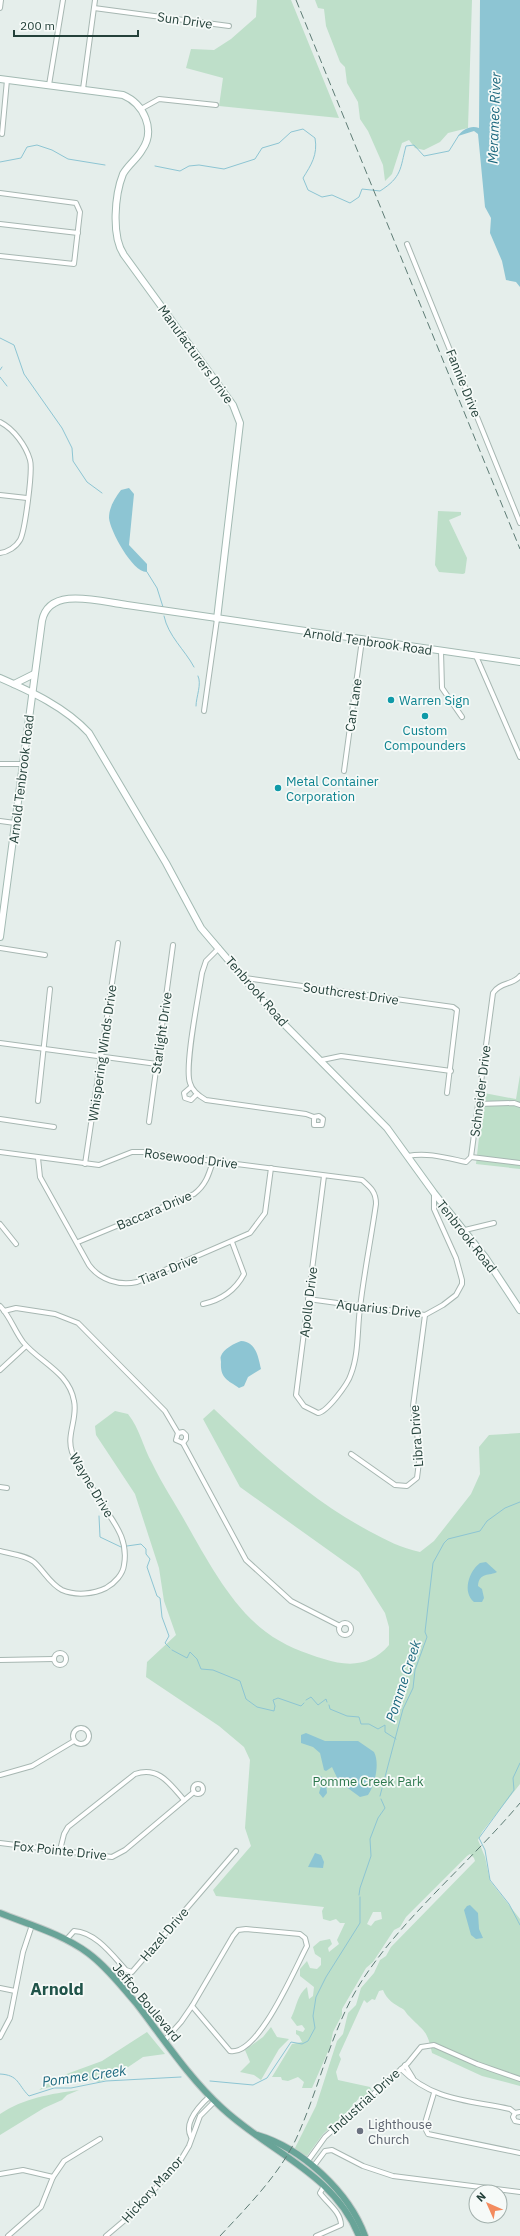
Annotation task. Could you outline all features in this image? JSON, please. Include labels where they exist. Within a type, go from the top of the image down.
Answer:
[{"type":"main road","name":"Jeffco Boulevard","points":[[0,1913],[66,1940],[88,1953],[109,1972],[210,2096],[231,2116],[257,2135],[265,2144],[303,2167],[325,2185],[344,2208],[359,2236]]},
{"type":"main road","name":"Jeffco Boulevard","points":[[257,2135],[268,2138],[313,2167],[340,2193],[353,2212],[365,2236]]},
{"type":"street","points":[[0,8],[1,0]]},
{"type":"street","points":[[49,85],[63,0]]},
{"type":"street","points":[[83,89],[95,0]]},
{"type":"street","name":"Sun Drive","points":[[94,8],[229,26]]},
{"type":"street","points":[[0,79],[122,95],[132,100],[141,109],[160,99],[216,105]]},
{"type":"street","points":[[2,134],[7,80]]},
{"type":"street","name":"Manufacturers Drive","points":[[141,109],[147,124],[147,139],[141,152],[123,175],[116,216],[116,238],[121,256],[232,403],[239,418],[240,429],[216,619]]},
{"type":"street","points":[[0,193],[76,203],[79,207],[78,234],[74,264],[0,256]]},
{"type":"street","points":[[0,224],[78,234]]},
{"type":"street","name":"Fannie Drive","points":[[407,244],[520,523]]},
{"type":"street","points":[[0,422],[14,433],[29,458],[31,467],[28,498],[20,540],[13,548],[0,553]]},
{"type":"street","points":[[0,495],[28,498]]},
{"type":"street","name":"Arnold Tenbrook Road","points":[[0,937],[2,905],[15,823],[43,616],[48,606],[57,600],[70,599],[110,603],[520,662]]},
{"type":"street","points":[[204,710],[216,619]]},
{"type":"street","name":"Can Lane","points":[[344,771],[362,640]]},
{"type":"street","points":[[440,651],[442,688],[462,717]]},
{"type":"street","points":[[476,656],[520,757]]},
{"type":"street","points":[[14,684],[34,674]]},
{"type":"street","name":"Tenbrook Road","points":[[0,678],[44,699],[78,722],[94,740],[166,863],[196,920],[276,1016],[380,1119],[434,1193],[492,1265],[520,1310]]},
{"type":"street","points":[[30,705],[36,699],[44,699]]},
{"type":"street","points":[[0,764],[23,764]]},
{"type":"street","points":[[0,821],[15,823]]},
{"type":"street","name":"Whispering Winds Drive","points":[[85,1164],[118,943]]},
{"type":"street","name":"Starlight Drive","points":[[149,1122],[173,945]]},
{"type":"street","points":[[0,948],[45,955]]},
{"type":"street","points":[[219,948],[207,959],[202,973],[188,1071],[191,1087],[197,1094],[211,1101],[306,1114],[314,1117]]},
{"type":"street","name":"Schneider Drive","points":[[471,1157],[493,993],[500,985],[514,982],[520,976]]},
{"type":"street","name":"Southcrest Drive","points":[[245,978],[457,1010],[451,1071]]},
{"type":"street","points":[[38,1101],[50,989]]},
{"type":"street","points":[[0,1043],[157,1064]]},
{"type":"street","points":[[322,1060],[341,1056],[451,1071],[447,1092]]},
{"type":"street","points":[[191,1087],[184,1092],[185,1098],[191,1100],[197,1094]]},
{"type":"street","points":[[478,1104],[514,1103],[520,1105]]},
{"type":"street","points":[[0,1119],[54,1126]]},
{"type":"street","name":"Rosewood Drive","points":[[0,1152],[85,1164],[99,1164],[132,1152],[362,1180],[376,1196],[360,1307]]},
{"type":"street","points":[[408,1156],[417,1154],[438,1156],[466,1162],[471,1157],[520,1164]]},
{"type":"street","name":"Tiara Drive","points":[[38,1158],[40,1176],[78,1242],[87,1262],[96,1274],[106,1280],[126,1284],[138,1282],[250,1233],[265,1213],[271,1168]]},
{"type":"street","name":"Baccara Drive","points":[[78,1242],[194,1194],[203,1188],[213,1161]]},
{"type":"street","name":"Apollo Drive","points":[[324,1176],[296,1395],[299,1401],[310,1410],[321,1413],[340,1392],[351,1375],[356,1357],[360,1307]]},
{"type":"street","name":"Aquarius Drive","points":[[308,1299],[425,1315],[443,1305],[456,1295],[462,1284],[456,1258],[434,1209],[434,1193]]},
{"type":"street","points":[[465,1230],[494,1223]]},
{"type":"street","points":[[0,1224],[16,1244]]},
{"type":"street","points":[[203,1304],[216,1301],[227,1295],[240,1281],[244,1274],[232,1242]]},
{"type":"street","name":"Wayne Drive","points":[[0,1306],[26,1346],[56,1370],[72,1393],[75,1408],[69,1444],[72,1452],[124,1539],[126,1554],[123,1570],[117,1579],[108,1587],[97,1592],[85,1594],[63,1590],[54,1584],[34,1562],[26,1557],[0,1551]]},
{"type":"street","points":[[4,1311],[16,1308],[55,1314],[78,1323],[165,1411],[178,1433],[186,1435],[186,1439],[183,1442]]},
{"type":"street","name":"Libra Drive","points":[[351,1454],[396,1485],[407,1486],[417,1478],[420,1454],[413,1406],[425,1315]]},
{"type":"street","points":[[0,1370],[26,1346]]},
{"type":"street","points":[[178,1433],[176,1440],[179,1443],[183,1442]]},
{"type":"street","points":[[183,1442],[246,1560],[291,1601],[340,1626]]},
{"type":"street","points":[[0,1487],[7,1488]]},
{"type":"street","points":[[0,1660],[54,1659]]},
{"type":"street","points":[[0,1775],[32,1766],[74,1741]]},
{"type":"street","points":[[60,1850],[64,1834],[68,1827],[136,1774],[149,1772],[160,1775],[184,1800]]},
{"type":"street","name":"Fox Pointe Drive","points":[[0,1843],[112,1856],[125,1850],[194,1792]]},
{"type":"street","name":"Hazel Drive","points":[[66,1940],[74,1931],[80,1931],[94,1938],[126,1970],[132,1972],[236,1851]]},
{"type":"street","points":[[0,2037],[10,2018],[23,1952],[32,1925]]},
{"type":"street","points":[[165,2040],[181,2022],[192,2006],[238,1930],[300,1934],[306,1938],[307,1946],[263,2028],[244,2049],[236,2052],[230,2051],[192,2006]]},
{"type":"street","points":[[0,1988],[15,1991]]},
{"type":"street","name":"Industrial Drive","points":[[307,2162],[325,2137],[401,2069],[418,2050],[426,2045],[434,2045],[477,2064],[520,2079]]},
{"type":"street","points":[[405,2065],[413,2078]]},
{"type":"street","points":[[401,2069],[434,2093],[510,2109],[515,2113],[520,2112]]},
{"type":"street","points":[[406,2074],[410,2071]]},
{"type":"street","points":[[434,2093],[424,2126],[428,2134],[520,2153]]},
{"type":"street","name":"Hickory Manor","points":[[191,2137],[189,2130],[193,2116],[210,2096]]},
{"type":"street","name":"Hickory Manor","points":[[106,2236],[132,2214],[178,2163],[186,2151],[200,2116],[215,2101]]},
{"type":"street","points":[[515,2113],[514,2120],[520,2122]]},
{"type":"street","points":[[8,2236],[41,2207],[59,2166],[68,2157],[100,2139]]},
{"type":"street","points":[[313,2167],[322,2153],[327,2150],[332,2150],[363,2166],[393,2176],[520,2192]]},
{"type":"street","points":[[0,2174],[23,2170],[53,2177]]},
{"type":"street","points":[[316,2236],[341,2226],[341,2220],[336,2212],[320,2193],[325,2185]]},
{"type":"green space","points":[[257,0],[291,0],[339,118],[219,106],[223,78],[186,68],[191,49],[214,50],[231,39],[256,17]]},
{"type":"green space","points":[[315,0],[472,0],[468,128],[448,133],[440,142],[424,150],[415,148],[409,140],[402,143],[392,174],[385,181],[383,165],[368,131],[360,119],[358,102],[347,83],[345,67],[340,62],[326,26],[324,9],[318,8]]},
{"type":"green space","points":[[438,511],[461,512],[461,515],[449,520],[467,558],[465,573],[463,574],[439,572],[435,565]]},
{"type":"green space","points":[[520,1075],[520,1169],[476,1164],[484,1093],[516,1099]]},
{"type":"green space","name":"Pomme Creek Park","points":[[214,1409],[287,1475],[327,1505],[381,1538],[420,1552],[434,1541],[471,1494],[480,1474],[479,1447],[489,1435],[520,1433],[520,1784],[482,1832],[478,1840],[485,1857],[490,1881],[520,1919],[520,2086],[482,2076],[432,2053],[428,2039],[424,2032],[404,2010],[389,1999],[383,1990],[379,1991],[375,2000],[372,1999],[367,2003],[364,2000],[339,2055],[341,2059],[336,2072],[338,2080],[370,2087],[372,2091],[363,2098],[360,2097],[347,2112],[323,2134],[307,2156],[297,2152],[295,2148],[316,2106],[337,2041],[343,2034],[348,2013],[356,2005],[361,1988],[374,1973],[380,1960],[386,1956],[391,1947],[475,1861],[470,1854],[467,1856],[406,1917],[400,1927],[394,1930],[373,1962],[366,1968],[342,2009],[342,2015],[333,2032],[330,2047],[312,2088],[302,2088],[304,2082],[298,2077],[288,2081],[282,2080],[281,2077],[272,2077],[292,2044],[302,2042],[296,2034],[296,2030],[303,2032],[305,2029],[302,2025],[297,2026],[291,2018],[301,1994],[307,1987],[309,1999],[313,1996],[314,1987],[300,1976],[300,1969],[307,1961],[310,1968],[317,1969],[321,1965],[321,1958],[315,1954],[313,1947],[320,1941],[330,1939],[332,1944],[328,1948],[329,1952],[339,1944],[337,1940],[345,1923],[340,1923],[336,1919],[330,1921],[323,1919],[322,1911],[324,1907],[216,1896],[213,1890],[251,1846],[245,1828],[250,1760],[244,1747],[219,1726],[146,1677],[147,1662],[176,1635],[164,1601],[159,1568],[135,1494],[96,1435],[95,1426],[115,1411],[128,1414],[136,1426],[160,1478],[221,1582],[242,1610],[273,1637],[287,1645],[309,1654],[333,1662],[351,1664],[367,1661],[382,1652],[389,1645],[389,1627],[385,1613],[359,1572],[240,1487],[203,1419]],"holes":[[[373,1912],[381,1912],[382,1919],[375,1921],[371,1926],[367,1924]]]},
{"type":"green space","points":[[271,2027],[277,2037],[289,2039],[279,2049],[261,2080],[254,2075],[240,2072],[250,2062],[245,2050],[263,2037]]},
{"type":"green space","points":[[147,2032],[165,2054],[143,2057],[115,2076],[99,2082],[91,2080],[80,2083],[72,2081],[39,2090],[53,2079],[102,2061]]},
{"type":"green space","points":[[79,2090],[44,2108],[0,2135],[0,2114],[28,2100]]},
{"type":"water","name":"Meramec River","points":[[480,0],[520,0],[520,287],[516,282],[506,280],[502,261],[490,233],[491,218],[485,207],[478,134],[474,131],[458,136],[467,128],[479,128]]},
{"type":"water","points":[[129,488],[134,494],[129,545],[147,564],[147,572],[135,566],[129,559],[110,524],[109,514],[111,506],[121,490]]},
{"type":"water","points":[[241,1341],[250,1344],[256,1350],[261,1369],[248,1377],[244,1386],[239,1388],[223,1375],[221,1358],[222,1353]]},
{"type":"water","points":[[486,1562],[497,1572],[480,1578],[478,1586],[482,1589],[484,1598],[482,1602],[474,1602],[468,1593],[468,1582],[476,1567],[480,1563]]},
{"type":"water","points":[[306,1733],[325,1741],[358,1741],[374,1752],[377,1768],[373,1786],[368,1795],[360,1797],[345,1786],[341,1786],[332,1767],[326,1771],[324,1770],[320,1753],[313,1747],[301,1743],[301,1735]]},
{"type":"water","points":[[321,1776],[326,1784],[327,1793],[323,1798],[319,1793],[321,1786],[319,1777]]},
{"type":"water","points":[[315,1853],[321,1855],[324,1862],[323,1868],[308,1867]]},
{"type":"water","points":[[470,1905],[478,1913],[479,1929],[483,1938],[476,1939],[471,1935],[464,1910]]},
{"type":"waterway","points":[[155,166],[180,171],[189,166],[199,165],[224,169],[255,159],[262,148],[279,143],[291,132],[303,129],[315,138],[316,144],[315,155],[303,178],[308,190],[322,197],[332,195],[350,203],[359,197],[362,189],[380,191],[396,177],[401,167],[406,146],[414,145],[424,156],[449,151],[459,135]]},
{"type":"waterway","points":[[0,162],[21,158],[27,147],[37,145],[52,150],[68,159],[105,165]]},
{"type":"waterway","points":[[0,338],[14,345],[24,374],[62,428],[72,448],[73,461],[87,482],[102,493]]},
{"type":"waterway","points":[[0,377],[7,386]]},
{"type":"waterway","points":[[147,572],[157,588],[163,607]]},
{"type":"waterway","points":[[164,616],[169,630],[194,667]]},
{"type":"waterway","points":[[196,706],[199,687],[198,676]]},
{"type":"waterway","name":"Pomme Creek","points":[[380,1796],[403,1709],[413,1688],[415,1670],[427,1637],[425,1632],[433,1563],[444,1543],[448,1539],[480,1531],[487,1521],[505,1508],[520,1502]]},
{"type":"waterway","points":[[99,1516],[100,1537],[121,1547]]},
{"type":"waterway","points":[[127,1546],[141,1544],[146,1549],[146,1554],[150,1559],[147,1567],[157,1596],[160,1598],[162,1617],[169,1636],[165,1643],[170,1648]]},
{"type":"waterway","points":[[172,1650],[187,1658],[190,1652],[197,1659],[201,1669],[213,1670],[240,1681],[246,1699],[257,1707],[274,1711],[275,1706],[273,1700],[278,1698],[301,1706],[304,1703]]},
{"type":"waterway","points":[[306,1700],[311,1697],[318,1705],[326,1699],[327,1702]]},
{"type":"waterway","points":[[329,1705],[330,1709],[347,1716],[359,1717],[361,1724],[369,1724],[378,1729],[385,1725],[385,1732],[396,1739]]},
{"type":"waterway","points":[[520,1763],[513,1778],[514,1790],[479,1838],[485,1850],[490,1880],[509,1904],[520,1925]]},
{"type":"waterway","name":"Pomme Creek","points":[[359,1895],[371,1856],[370,1839],[378,1818],[385,1808],[381,1799]]},
{"type":"waterway","name":"Pomme Creek","points":[[210,2081],[253,2085],[267,2078],[291,2042],[302,2044],[308,2041],[315,2028],[313,2016],[316,1997],[326,1977],[360,1923],[360,1897]]},
{"type":"waterway","name":"Pomme Creek","points":[[0,2074],[14,2078],[29,2096],[54,2088],[71,2088],[106,2081],[181,2077]]},
{"type":"railway","points":[[296,0],[520,549]]},
{"type":"railway","points":[[220,2236],[272,2178],[289,2152],[304,2120],[332,2043],[348,2005],[375,1962],[414,1915],[500,1826],[520,1803]]},
{"type":"place","name":"Warren Sign","points":[[391,700]]},
{"type":"place","name":"Custom Compounders","points":[[425,716]]},
{"type":"place","name":"Metal Container Corporation","points":[[278,788]]},
{"type":"place","name":"Lighthouse Church","points":[[360,2131]]},
{"type":"district","name":"Arnold","points":[[57,1989]]}]
